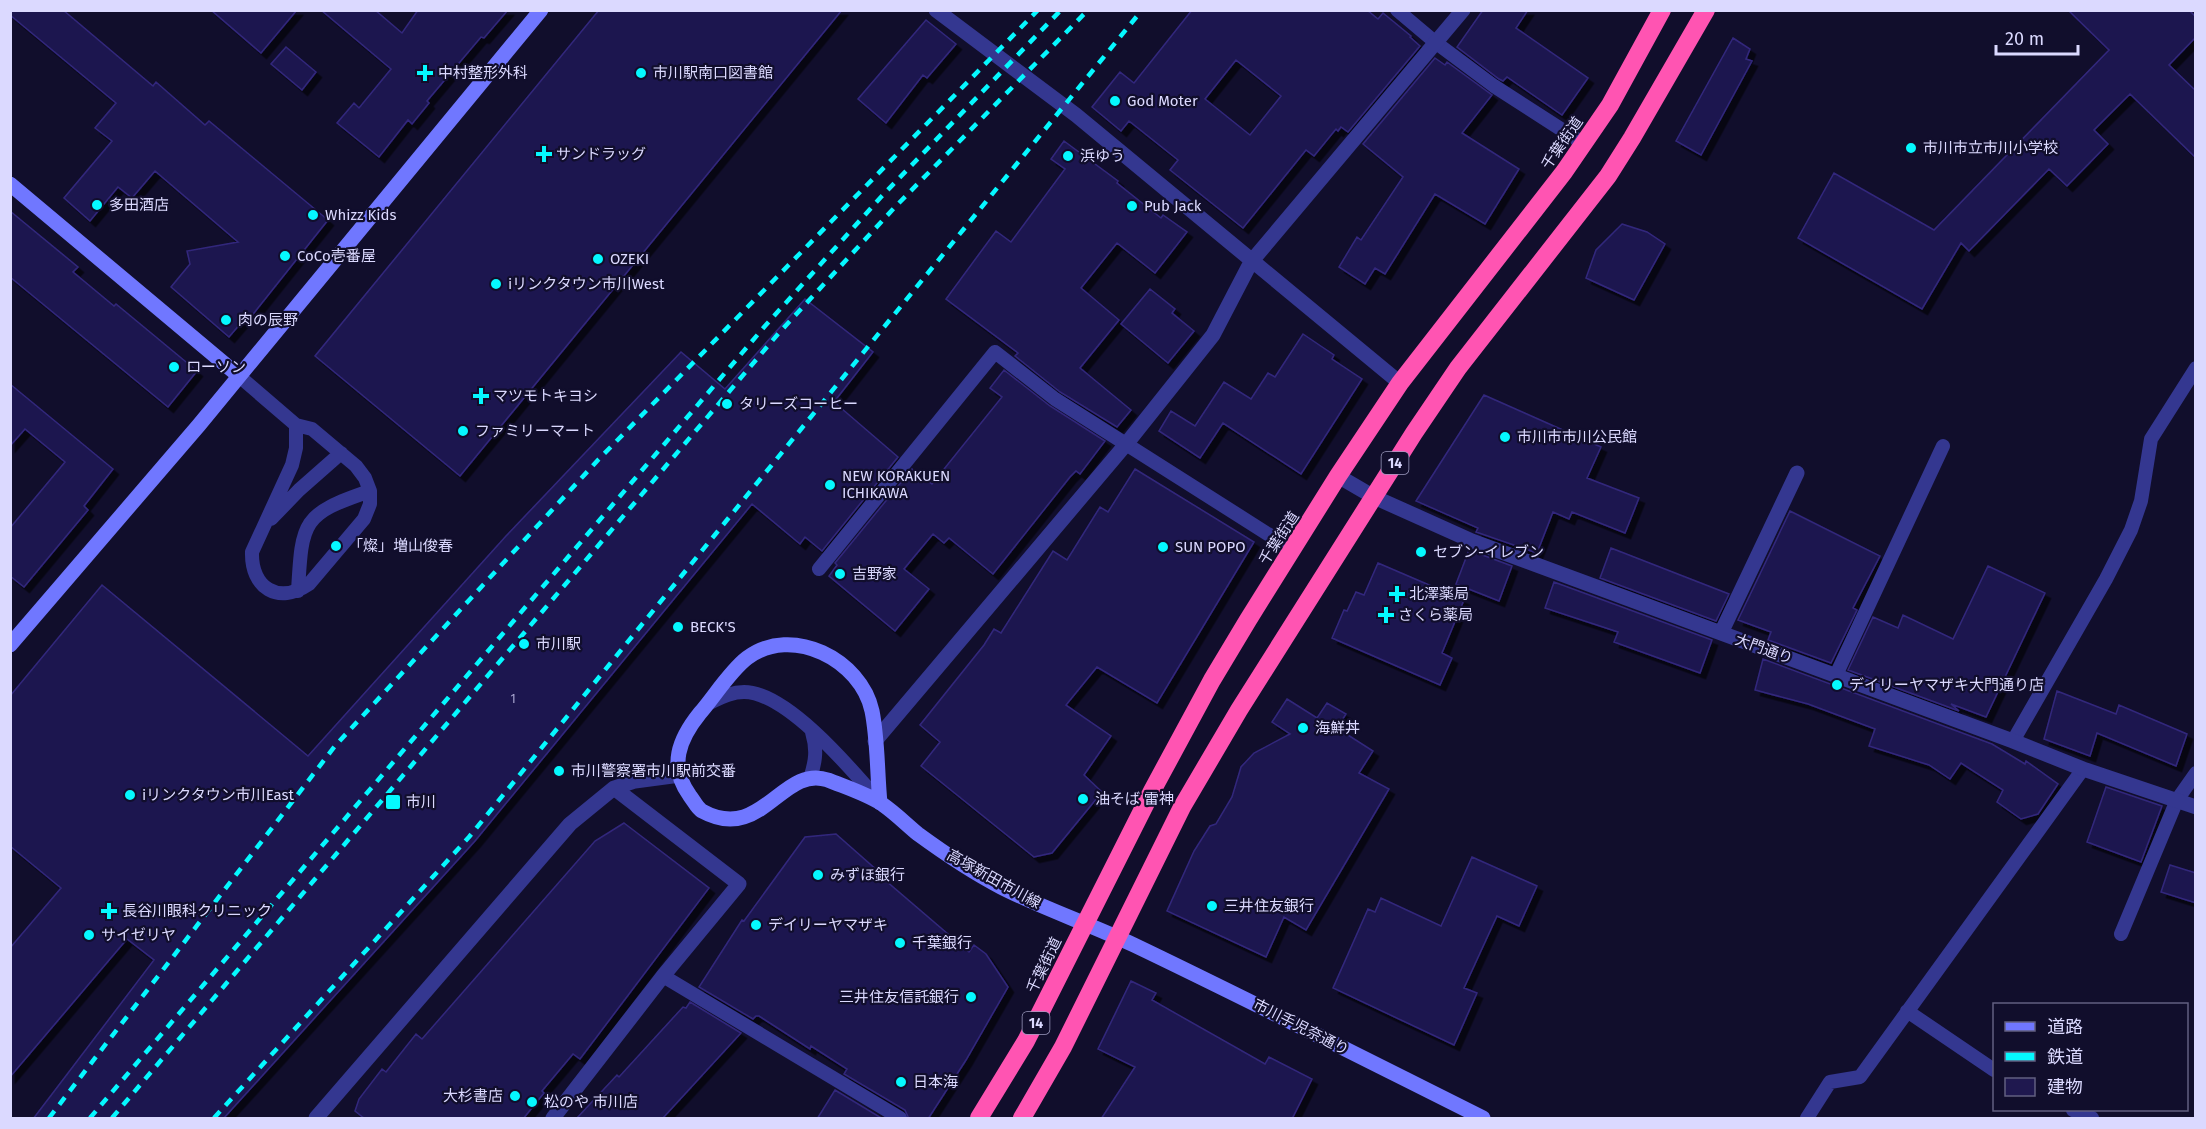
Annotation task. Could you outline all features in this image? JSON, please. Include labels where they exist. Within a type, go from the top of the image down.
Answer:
[{"type":"highway","name":"千葉街道","points":[[979,1119],[1026,1041],[1189,721],[1248,620],[1338,476],[1400,383],[1584,144],[1610,105],[1662,10]]},
{"type":"highway","name":"14","points":[[1022,1119],[1063,1047],[1169,833],[1216,748],[1458,368],[1608,176],[1706,10]]},
{"type":"street","points":[[12,640],[239,376],[542,10]]},
{"type":"street","points":[[936,10],[1076,115],[1400,383]]},
{"type":"street","points":[[875,741],[1127,444],[1213,335],[1251,262],[1463,10]]},
{"type":"street","points":[[10,184],[239,376]]},
{"type":"street","points":[[1721,633],[1797,473]]},
{"type":"street","name":"大門通り","points":[[1338,476],[1374,497],[1472,541],[2083,769],[2196,807]]},
{"type":"street","points":[[810,778],[795,783],[756,814],[739,818],[723,818],[700,810],[682,786],[677,766],[679,750],[690,726],[747,658],[771,646],[797,644],[821,651],[844,668],[862,687],[872,709],[880,803]]},
{"type":"street","points":[[315,1119],[570,824],[614,788],[635,781],[680,775]]},
{"type":"street","name":"高塚新田市川線","points":[[810,778],[823,779],[880,803],[949,856],[975,872],[1027,899],[1118,938]]},
{"type":"street","points":[[553,1119],[663,976],[739,884],[614,788]]},
{"type":"street","name":"市川手児奈通り","points":[[1118,938],[1483,1119]]},
{"type":"lane","points":[[1397,10],[1494,86],[1584,144]]},
{"type":"lane","points":[[819,569],[995,352],[1054,399],[1293,550]]},
{"type":"lane","points":[[2013,741],[2106,579],[2131,530],[2141,501],[2151,439],[2196,368]]},
{"type":"lane","points":[[239,376],[297,425],[312,429],[356,466],[365,478],[370,491],[370,504],[363,519],[309,584],[298,591],[283,594],[269,590],[257,580],[251,566],[252,552],[292,465],[296,448],[297,425]]},
{"type":"lane","points":[[1836,675],[1943,446]]},
{"type":"lane","points":[[261,530],[299,490],[341,453]]},
{"type":"lane","points":[[298,591],[300,556],[307,525],[318,513],[335,503],[370,491]]},
{"type":"lane","points":[[709,703],[727,694],[746,692],[765,697],[783,706],[812,730],[856,774],[880,803]]},
{"type":"lane","points":[[810,778],[816,760],[816,745],[812,730]]},
{"type":"lane","points":[[1807,1119],[1830,1082],[1860,1077],[2083,769]]},
{"type":"lane","points":[[2121,934],[2177,800],[2196,773]]},
{"type":"lane","points":[[663,976],[900,1119]]},
{"type":"lane","points":[[1907,1011],[1993,1069]]},
{"type":"lane","points":[[2075,1111],[2092,1119]]},
{"type":"building","points":[[10,10],[63,10],[153,86],[156,82],[205,125],[209,121],[328,220],[250,318],[247,316],[229,337],[171,287],[190,264],[187,251],[238,242],[155,171],[132,198],[118,187],[90,221],[64,198],[112,141],[95,128],[116,103],[10,15]]},
{"type":"building","points":[[211,10],[297,10],[261,53]]},
{"type":"building","points":[[321,10],[375,10],[402,33],[418,10],[508,10],[484,38],[481,37],[427,101],[429,103],[412,124],[408,120],[379,157],[337,123],[354,103],[359,108],[391,69]]},
{"type":"building","name":"iリンクタウン市川West","points":[[599,10],[842,10],[460,476],[315,356]]},
{"type":"building","points":[[1192,10],[1367,10],[1378,19],[1383,13],[1420,46],[1348,132],[1341,127],[1338,131],[1336,129],[1314,156],[1306,150],[1243,228],[1170,170],[1178,160],[1129,121],[1121,131],[1092,107],[1120,72],[1134,83]],"holes":[[[1236,60],[1281,96],[1250,135],[1205,99]]]},
{"type":"building","points":[[1483,10],[1528,10],[1516,28],[1588,78],[1562,115],[1507,77],[1503,81],[1499,79],[1457,47]]},
{"type":"building","points":[[2068,10],[2189,10],[2196,17],[2196,37],[2169,65],[2196,91],[2196,158],[2130,94],[2094,130],[2108,144],[2067,186],[2049,169],[1969,251],[1961,243],[1922,309],[1798,238],[1834,173],[1934,230],[2109,50]]},
{"type":"building","points":[[926,20],[956,44],[927,78],[923,75],[886,123],[858,99]]},
{"type":"building","points":[[1733,38],[1750,49],[1746,59],[1752,61],[1701,155],[1676,141]]},
{"type":"building","points":[[286,47],[316,72],[302,90],[271,64]]},
{"type":"building","points":[[1435,58],[1445,65],[1447,62],[1492,95],[1462,133],[1519,169],[1485,224],[1435,194],[1385,274],[1375,268],[1365,284],[1339,267],[1357,237],[1361,240],[1403,177],[1363,144]]},
{"type":"building","points":[[1064,141],[1118,181],[1117,183],[1161,218],[1163,215],[1187,232],[1155,273],[1117,243],[1081,288],[1119,320],[1080,368],[1131,410],[1117,427],[1060,392],[1015,356],[1018,353],[946,299],[996,231],[1011,242],[1065,169],[1051,159]]},
{"type":"building","points":[[10,211],[78,267],[73,272],[114,306],[116,304],[197,371],[168,407],[10,277]]},
{"type":"building","points":[[1622,224],[1647,232],[1665,244],[1634,300],[1586,278],[1596,250]]},
{"type":"building","points":[[1150,289],[1175,309],[1172,313],[1194,331],[1168,363],[1121,324]]},
{"type":"building","name":"市川駅","points":[[805,299],[873,352],[834,402],[898,457],[822,551],[805,537],[800,544],[752,504],[475,841],[223,1119],[33,1119],[154,960],[127,939],[10,1077],[10,948],[61,888],[10,846],[10,696],[102,585],[308,756],[506,536],[681,352],[725,389]]},
{"type":"building","points":[[1303,334],[1334,355],[1332,359],[1362,379],[1301,474],[1223,423],[1200,458],[1159,431],[1171,411],[1195,426],[1224,382],[1251,399],[1268,373],[1275,377]]},
{"type":"building","points":[[1004,370],[1050,406],[1105,441],[1080,474],[1076,471],[1070,477],[993,574],[949,538],[944,543],[933,534],[904,569],[929,589],[895,631],[829,576],[837,565],[835,563],[912,469],[932,484],[1002,397],[990,388]]},
{"type":"building","points":[[10,384],[113,469],[84,506],[88,510],[24,587],[10,576],[10,528],[65,462],[25,429],[10,446]]},
{"type":"building","points":[[1484,395],[1601,447],[1587,478],[1639,498],[1625,533],[1572,512],[1569,519],[1553,512],[1537,553],[1476,532],[1478,528],[1416,501]]},
{"type":"building","points":[[1135,469],[1254,542],[1157,703],[1097,667],[1066,705],[1111,736],[1084,775],[1102,792],[1052,853],[1034,857],[921,766],[940,742],[920,725],[984,645],[994,629],[1001,633],[1053,551],[1067,560],[1100,507],[1108,512]]},
{"type":"building","points":[[1790,511],[1880,556],[1853,608],[1857,610],[1831,663],[1768,640],[1771,632],[1738,620]]},
{"type":"building","points":[[1611,548],[1729,594],[1716,621],[1600,578]]},
{"type":"building","points":[[1469,550],[1512,566],[1499,601],[1456,584]]},
{"type":"building","points":[[1378,563],[1464,600],[1442,653],[1452,658],[1440,685],[1332,638],[1344,610],[1347,611],[1356,592],[1364,595]]},
{"type":"building","points":[[1988,566],[2045,593],[1986,717],[1951,704],[1959,711],[1848,670],[1873,617],[1898,628],[1903,615],[1953,639]]},
{"type":"building","points":[[1554,582],[1712,640],[1700,673],[1614,642],[1618,632],[1545,608]]},
{"type":"building","points":[[1763,659],[1992,744],[2025,764],[2026,761],[2058,784],[2038,814],[2021,819],[1997,802],[2003,790],[1961,763],[1950,779],[1929,765],[1869,746],[1875,729],[1808,704],[1755,690]]},
{"type":"building","points":[[2057,691],[2116,714],[2119,705],[2187,734],[2176,766],[2097,733],[2090,756],[2044,739]]},
{"type":"building","points":[[1287,699],[1317,718],[1327,703],[1346,714],[1337,728],[1373,751],[1359,773],[1389,789],[1306,930],[1284,917],[1266,957],[1167,911],[1194,851],[1210,826],[1216,824],[1232,797],[1241,767],[1254,753],[1290,734],[1272,722]]},
{"type":"building","points":[[2106,787],[2162,806],[2141,862],[2087,842]]},
{"type":"building","points":[[624,823],[709,888],[580,1059],[573,1054],[542,1091],[544,1093],[523,1119],[365,1119],[355,1111],[359,1099],[382,1069],[386,1072],[416,1034],[422,1039],[595,841]]},
{"type":"building","points":[[836,834],[879,872],[878,874],[969,952],[974,945],[986,954],[1008,987],[966,1060],[928,1119],[909,1119],[905,1110],[844,1074],[847,1069],[811,1046],[810,1049],[759,1016],[753,1019],[699,987],[742,920],[744,921],[805,837]]},
{"type":"building","points":[[1472,857],[1537,886],[1519,926],[1497,916],[1464,988],[1477,993],[1454,1045],[1333,988],[1368,909],[1375,912],[1381,898],[1441,926]]},
{"type":"building","points":[[2170,865],[2196,873],[2196,903],[2161,892]]},
{"type":"building","points":[[1131,981],[1156,993],[1152,1000],[1265,1064],[1269,1057],[1312,1079],[1292,1119],[1101,1119],[1135,1067],[1098,1049]]},
{"type":"building","points":[[690,1002],[741,1033],[662,1119],[576,1119],[617,1075],[619,1077],[683,1007],[686,1008]]},
{"type":"building","points":[[835,1090],[883,1119],[817,1119]]},
{"type":"railway","points":[[49,1118],[335,746],[598,460],[1038,10]]},
{"type":"railway","points":[[90,1118],[765,326],[881,197],[1061,10]]},
{"type":"railway","points":[[112,1118],[778,334],[895,207],[1088,10]]},
{"type":"railway","points":[[214,1118],[469,837],[1142,10]]},
{"type":"place","name":"中村整形外科","points":[[425,73]]},
{"type":"place","name":"市川駅南口図書館","points":[[641,73]]},
{"type":"place","name":"God Moter","points":[[1115,101]]},
{"type":"place","name":"市川市立市川小学校","points":[[1911,148]]},
{"type":"place","name":"サンドラッグ","points":[[544,154]]},
{"type":"place","name":"浜ゆう","points":[[1068,156]]},
{"type":"place","name":"多田酒店","points":[[97,205]]},
{"type":"place","name":"Pub Jack","points":[[1132,206]]},
{"type":"place","name":"Whizz Kids","points":[[313,215]]},
{"type":"place","name":"CoCo壱番屋","points":[[285,256]]},
{"type":"place","name":"OZEKI","points":[[598,259]]},
{"type":"place","name":"iリンクタウン市川West","points":[[496,284]]},
{"type":"place","name":"肉の辰野","points":[[226,320]]},
{"type":"place","name":"ローソン","points":[[174,367]]},
{"type":"place","name":"マツモトキヨシ","points":[[481,396]]},
{"type":"place","name":"タリーズコーヒー","points":[[727,404]]},
{"type":"place","name":"ファミリーマート","points":[[463,431]]},
{"type":"place","name":"市川市市川公民館","points":[[1505,437]]},
{"type":"place","name":"NEW KORAKUEN ICHIKAWA","points":[[830,485]]},
{"type":"place","name":"「燦」増山俊春","points":[[336,546]]},
{"type":"place","name":"SUN POPO","points":[[1163,547]]},
{"type":"place","name":"セブン-イレブン","points":[[1421,552]]},
{"type":"place","name":"吉野家","points":[[840,574]]},
{"type":"place","name":"北澤薬局","points":[[1397,594]]},
{"type":"place","name":"さくら薬局","points":[[1386,615]]},
{"type":"place","name":"BECK'S","points":[[678,627]]},
{"type":"place","name":"市川駅","points":[[524,644]]},
{"type":"place","name":"デイリーヤマザキ大門通り店","points":[[1837,685]]},
{"type":"place","name":"海鮮丼","points":[[1303,728]]},
{"type":"place","name":"市川警察署市川駅前交番","points":[[559,771]]},
{"type":"place","name":"iリンクタウン市川East","points":[[130,795]]},
{"type":"place","name":"油そば 雷神","points":[[1083,799]]},
{"type":"place","name":"市川","points":[[393,802]]},
{"type":"place","name":"みずほ銀行","points":[[818,875]]},
{"type":"place","name":"三井住友銀行","points":[[1212,906]]},
{"type":"place","name":"長谷川眼科クリニック","points":[[109,911]]},
{"type":"place","name":"デイリーヤマザキ","points":[[756,925]]},
{"type":"place","name":"サイゼリヤ","points":[[89,935]]},
{"type":"place","name":"千葉銀行","points":[[900,943]]},
{"type":"place","name":"三井住友信託銀行","points":[[971,997]]},
{"type":"place","name":"日本海","points":[[901,1082]]},
{"type":"place","name":"大杉書店","points":[[515,1096]]},
{"type":"place","name":"松のや 市川店","points":[[532,1102]]}]
